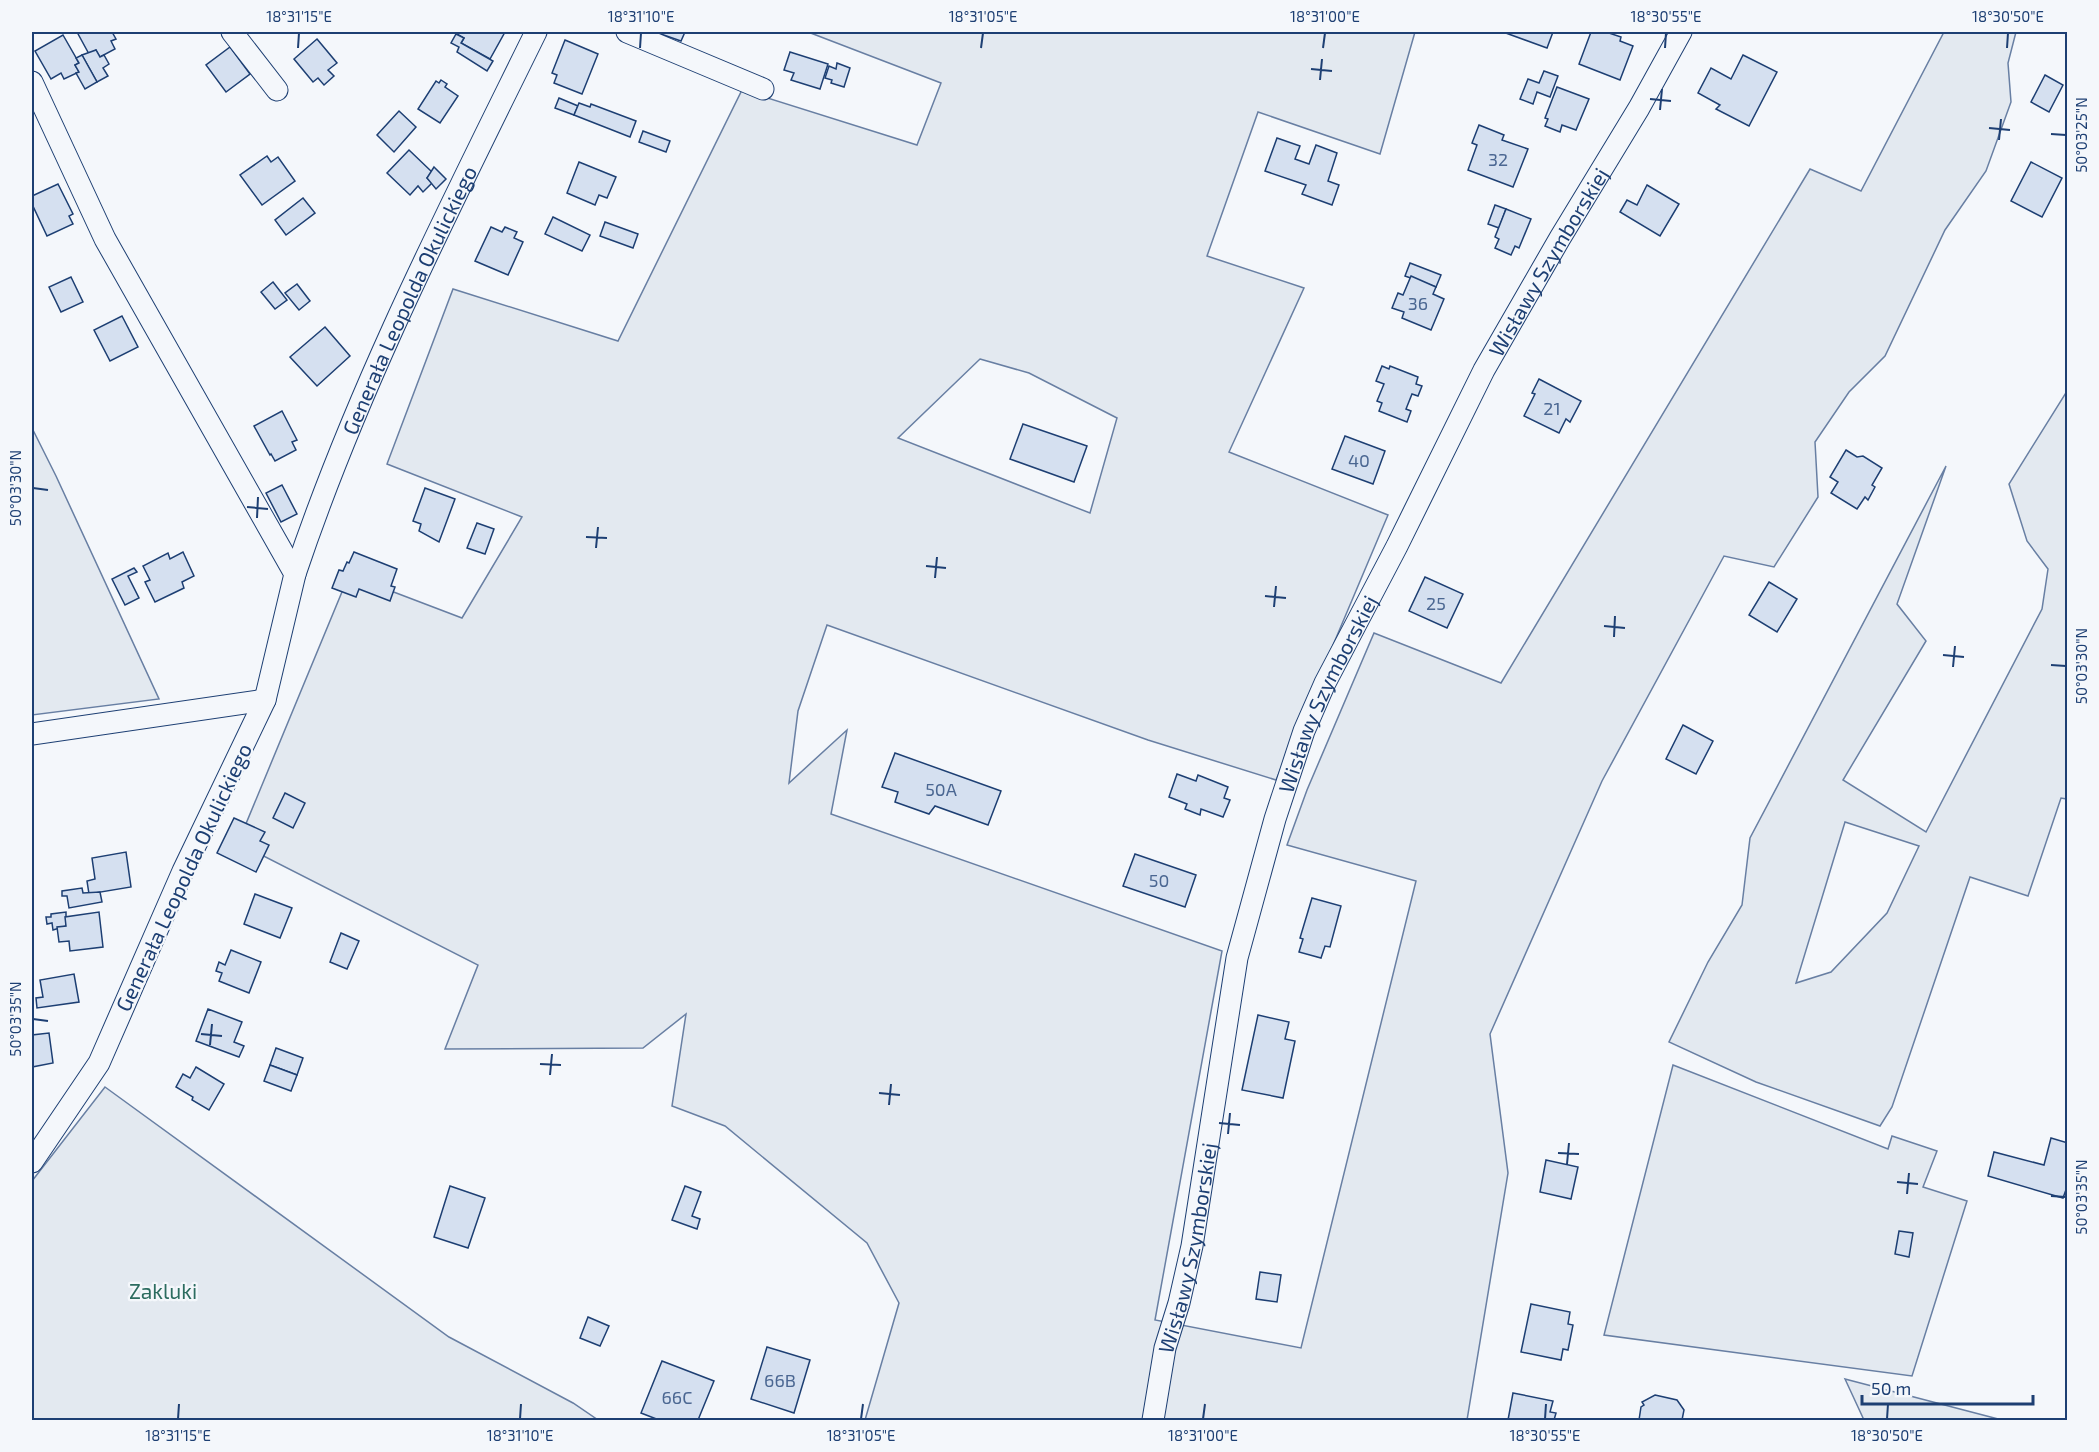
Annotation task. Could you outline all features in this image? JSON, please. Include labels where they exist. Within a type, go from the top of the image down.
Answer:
[{"type":"street","points":[[232,32],[277,90]]},
{"type":"street","name":"Generała Leopolda Okulickiego","points":[[32,1162],[99,1063],[183,871],[265,700],[295,574],[316,512],[411,286],[536,32]]},
{"type":"street","points":[[627,32],[763,88]]},
{"type":"street","name":"Wisławy Szymborskiej","points":[[1153,1420],[1165,1348],[1179,1303],[1192,1246],[1237,958],[1275,819],[1304,731],[1321,691],[1397,546],[1484,370],[1560,238],[1639,108],[1681,32]]},
{"type":"street","points":[[32,82],[105,239],[295,574]]},
{"type":"street","points":[[32,734],[265,700]]},
{"type":"green space","points":[[808,32],[1415,32],[1380,154],[1258,112],[1207,256],[1304,288],[1229,452],[1388,515],[1276,780],[1148,740],[827,625],[798,711],[789,783],[847,730],[831,814],[1222,951],[1155,1320],[1301,1348],[1416,881],[1287,845],[1307,790],[1374,633],[1501,683],[1810,169],[1861,191],[1944,32],[2016,32],[2008,63],[2011,102],[1986,171],[1945,230],[1885,356],[1849,392],[1815,442],[1818,497],[1774,567],[1724,556],[1602,781],[1490,1034],[1508,1173],[1467,1420],[865,1420],[899,1303],[867,1243],[725,1126],[672,1106],[686,1014],[643,1048],[445,1049],[478,965],[238,843],[349,575],[462,618],[522,517],[387,464],[453,289],[618,341],[742,90],[917,145],[941,83]],"holes":[[[980,359],[1029,373],[1117,418],[1090,513],[898,438]]]},
{"type":"green space","points":[[2067,391],[2067,799],[2061,798],[2028,896],[1970,877],[1892,1107],[1880,1126],[1756,1082],[1669,1042],[1708,962],[1742,905],[1750,838],[1946,466],[1897,604],[1926,641],[1843,780],[1926,832],[2042,609],[2048,569],[2027,541],[2009,484]],"holes":[[[1845,822],[1919,846],[1887,913],[1831,972],[1796,983]]]},
{"type":"green space","points":[[32,428],[56,476],[159,699],[32,715]]},
{"type":"green space","points":[[1673,1065],[1888,1149],[1892,1136],[1937,1151],[1923,1187],[1967,1201],[1912,1376],[1604,1335]]},
{"type":"green space","name":"Zakluki","points":[[105,1087],[449,1337],[573,1403],[598,1420],[32,1420],[32,1181]]},
{"type":"green space","points":[[1845,1379],[2002,1420],[1864,1420]]},
{"type":"building","points":[[77,32],[112,32],[116,39],[111,41],[115,49],[100,57],[96,50],[89,54]]},
{"type":"building","points":[[456,32],[505,32],[490,59],[461,43],[464,38]]},
{"type":"building","points":[[655,32],[685,32],[681,41]]},
{"type":"building","points":[[1503,32],[1553,32],[1547,48]]},
{"type":"building","points":[[1591,32],[1606,32],[1621,37],[1620,41],[1633,46],[1620,80],[1579,64]]},
{"type":"building","points":[[456,34],[464,38],[461,43],[493,61],[487,71],[457,52],[459,47],[451,43]]},
{"type":"building","points":[[63,35],[79,63],[75,65],[79,72],[64,79],[61,73],[51,79],[35,51]]},
{"type":"building","points":[[317,39],[337,63],[328,70],[334,76],[324,85],[318,78],[313,82],[294,59]]},
{"type":"building","points":[[565,40],[598,54],[582,94],[554,83],[557,75],[552,73]]},
{"type":"building","points":[[230,47],[250,74],[226,92],[206,65]]},
{"type":"building","points":[[96,50],[100,57],[104,55],[109,64],[103,68],[108,76],[97,82],[82,55]]},
{"type":"building","points":[[790,52],[828,64],[820,89],[791,80],[794,73],[784,70]]},
{"type":"building","points":[[82,55],[97,82],[85,89],[76,73],[79,72],[75,65],[79,63],[76,58]]},
{"type":"building","points":[[1743,55],[1777,72],[1749,126],[1716,109],[1720,105],[1698,93],[1711,68],[1731,79]]},
{"type":"building","points":[[837,63],[850,68],[844,87],[831,83],[832,80],[825,78],[829,66],[836,69]]},
{"type":"building","points":[[1544,71],[1558,76],[1550,97],[1537,92],[1533,104],[1520,99],[1528,79],[1539,83]]},
{"type":"building","points":[[2045,75],[2063,85],[2049,112],[2031,102]]},
{"type":"building","points":[[441,80],[447,84],[445,87],[458,96],[440,123],[418,109],[436,81],[439,83]]},
{"type":"building","points":[[1557,87],[1589,99],[1576,130],[1562,125],[1560,132],[1545,126],[1548,119],[1545,118]]},
{"type":"building","points":[[559,98],[578,106],[574,115],[555,108]]},
{"type":"building","points":[[579,103],[590,107],[591,104],[636,121],[630,137],[574,115]]},
{"type":"building","points":[[399,111],[416,127],[394,152],[377,135]]},
{"type":"building","points":[[1479,125],[1504,135],[1502,140],[1528,149],[1513,187],[1468,170],[1477,145],[1472,143]]},
{"type":"building","points":[[643,131],[670,141],[666,152],[639,142]]},
{"type":"building","points":[[1277,138],[1300,146],[1295,159],[1309,164],[1316,145],[1337,153],[1328,181],[1339,185],[1332,205],[1302,194],[1306,185],[1265,171]]},
{"type":"building","points":[[409,150],[432,172],[427,178],[432,183],[423,192],[418,186],[410,195],[387,173]]},
{"type":"building","points":[[267,156],[271,162],[278,157],[295,181],[262,205],[240,175]]},
{"type":"building","points":[[579,162],[616,177],[607,198],[599,195],[595,205],[567,193]]},
{"type":"building","points":[[2031,162],[2062,178],[2042,217],[2011,201]]},
{"type":"building","points":[[434,167],[446,179],[436,189],[427,178]]},
{"type":"building","points":[[58,184],[73,214],[69,216],[73,224],[47,236],[32,204],[32,196]]},
{"type":"building","points":[[1647,185],[1679,204],[1660,236],[1620,212],[1627,200],[1637,205]]},
{"type":"building","points":[[303,198],[315,213],[286,235],[275,220]]},
{"type":"building","points":[[1495,205],[1506,209],[1499,228],[1488,224]]},
{"type":"building","points":[[1506,209],[1531,219],[1519,248],[1515,246],[1511,255],[1495,248],[1499,239],[1495,237]]},
{"type":"building","points":[[553,217],[590,235],[582,251],[545,234]]},
{"type":"building","points":[[605,222],[638,234],[633,248],[600,236]]},
{"type":"building","points":[[491,227],[502,232],[505,227],[517,232],[514,238],[523,242],[508,275],[475,261]]},
{"type":"building","points":[[1410,263],[1441,275],[1436,287],[1405,276]]},
{"type":"building","points":[[1411,276],[1436,287],[1433,294],[1444,299],[1431,330],[1402,318],[1404,312],[1392,308],[1398,293],[1403,295]]},
{"type":"building","points":[[71,277],[83,302],[61,312],[49,287]]},
{"type":"building","points":[[273,282],[287,300],[275,309],[261,292]]},
{"type":"building","points":[[297,284],[310,301],[299,310],[285,293]]},
{"type":"building","points":[[122,316],[138,347],[110,361],[94,330]]},
{"type":"building","points":[[325,327],[350,356],[317,386],[290,357]]},
{"type":"building","points":[[1382,366],[1389,369],[1390,366],[1418,377],[1416,384],[1422,386],[1418,396],[1412,394],[1406,409],[1411,411],[1407,422],[1379,411],[1382,403],[1377,401],[1384,384],[1376,381]]},
{"type":"building","points":[[1539,379],[1581,401],[1570,422],[1566,419],[1559,433],[1524,416],[1535,394],[1532,393]]},
{"type":"building","points":[[282,411],[297,440],[292,442],[296,450],[275,461],[254,426]]},
{"type":"building","points":[[1023,424],[1087,446],[1074,482],[1010,459]]},
{"type":"building","points":[[1345,436],[1385,451],[1373,484],[1332,469]]},
{"type":"building","points":[[1846,450],[1857,457],[1863,456],[1882,468],[1872,485],[1875,487],[1868,500],[1865,497],[1857,509],[1831,493],[1838,482],[1830,477]]},
{"type":"building","points":[[282,485],[297,514],[281,522],[266,493]]},
{"type":"building","points":[[425,488],[455,499],[439,542],[419,531],[421,524],[413,521]]},
{"type":"building","points":[[477,523],[494,529],[485,554],[467,548]]},
{"type":"building","points":[[183,552],[194,576],[182,582],[184,588],[155,602],[145,582],[150,580],[143,566],[168,553],[170,559]]},
{"type":"building","points":[[354,552],[397,569],[391,586],[395,587],[390,601],[359,589],[356,597],[332,588],[339,570],[343,571]]},
{"type":"building","points":[[134,568],[137,572],[128,576],[139,598],[125,605],[112,579]]},
{"type":"building","points":[[1425,577],[1463,594],[1447,628],[1409,611]]},
{"type":"building","points":[[1769,582],[1797,599],[1777,632],[1749,615]]},
{"type":"building","points":[[1683,725],[1713,741],[1696,774],[1666,759]]},
{"type":"building","points":[[895,753],[1001,791],[988,825],[935,806],[929,814],[895,802],[898,792],[882,787]]},
{"type":"building","points":[[1177,774],[1196,781],[1198,775],[1228,787],[1224,798],[1230,800],[1223,817],[1201,809],[1200,815],[1185,809],[1187,804],[1169,797]]},
{"type":"building","points":[[285,793],[305,803],[293,828],[273,818]]},
{"type":"building","points":[[234,818],[265,832],[260,841],[269,845],[256,872],[217,853]]},
{"type":"building","points":[[126,852],[131,887],[89,894],[87,881],[95,879],[92,858]]},
{"type":"building","points":[[1135,854],[1196,875],[1185,907],[1123,886]]},
{"type":"building","points":[[82,888],[83,893],[100,892],[102,902],[69,908],[67,896],[62,896],[62,891]]},
{"type":"building","points":[[255,894],[292,908],[280,938],[244,924]]},
{"type":"building","points":[[1312,898],[1341,906],[1330,947],[1325,946],[1321,958],[1299,952],[1303,939],[1300,938]]},
{"type":"building","points":[[66,912],[66,926],[53,930],[52,923],[47,924],[46,917]]},
{"type":"building","points":[[99,912],[103,947],[70,951],[69,941],[59,942],[57,927],[66,926],[65,917]]},
{"type":"building","points":[[341,933],[359,941],[347,969],[330,962]]},
{"type":"building","points":[[231,950],[261,962],[249,993],[219,981],[222,973],[216,971],[219,962],[225,965]]},
{"type":"building","points":[[74,974],[79,1002],[37,1008],[36,998],[43,997],[40,980]]},
{"type":"building","points":[[208,1009],[242,1022],[234,1042],[244,1046],[239,1057],[196,1041]]},
{"type":"building","points":[[1258,1015],[1289,1022],[1285,1039],[1295,1041],[1283,1098],[1242,1090]]},
{"type":"building","points":[[49,1033],[53,1063],[32,1067],[32,1035]]},
{"type":"building","points":[[276,1048],[303,1058],[297,1075],[270,1065]]},
{"type":"building","points":[[270,1065],[297,1075],[291,1091],[264,1081]]},
{"type":"building","points":[[196,1067],[224,1084],[209,1110],[176,1087],[183,1074],[190,1078]]},
{"type":"building","points":[[2051,1138],[2068,1143],[2068,1184],[2063,1198],[1988,1176],[1994,1152],[2044,1165]]},
{"type":"building","points":[[1546,1160],[1578,1167],[1571,1199],[1540,1192]]},
{"type":"building","points":[[450,1186],[485,1198],[468,1248],[434,1237]]},
{"type":"building","points":[[685,1186],[701,1192],[692,1216],[700,1219],[697,1229],[672,1220]]},
{"type":"building","points":[[1899,1231],[1913,1233],[1909,1257],[1895,1254]]},
{"type":"building","points":[[1260,1272],[1281,1275],[1277,1302],[1256,1299]]},
{"type":"building","points":[[1531,1304],[1570,1312],[1568,1324],[1573,1325],[1568,1350],[1563,1349],[1561,1360],[1521,1352]]},
{"type":"building","points":[[588,1317],[609,1326],[600,1346],[580,1338]]},
{"type":"building","points":[[767,1347],[810,1360],[794,1413],[751,1399]]},
{"type":"building","points":[[662,1361],[714,1381],[698,1420],[659,1420],[641,1413]]},
{"type":"building","points":[[1513,1393],[1553,1401],[1550,1412],[1556,1413],[1554,1420],[1508,1420]]},
{"type":"building","points":[[1655,1395],[1677,1400],[1684,1410],[1682,1420],[1639,1420],[1641,1407],[1644,1405],[1642,1402]]}]
